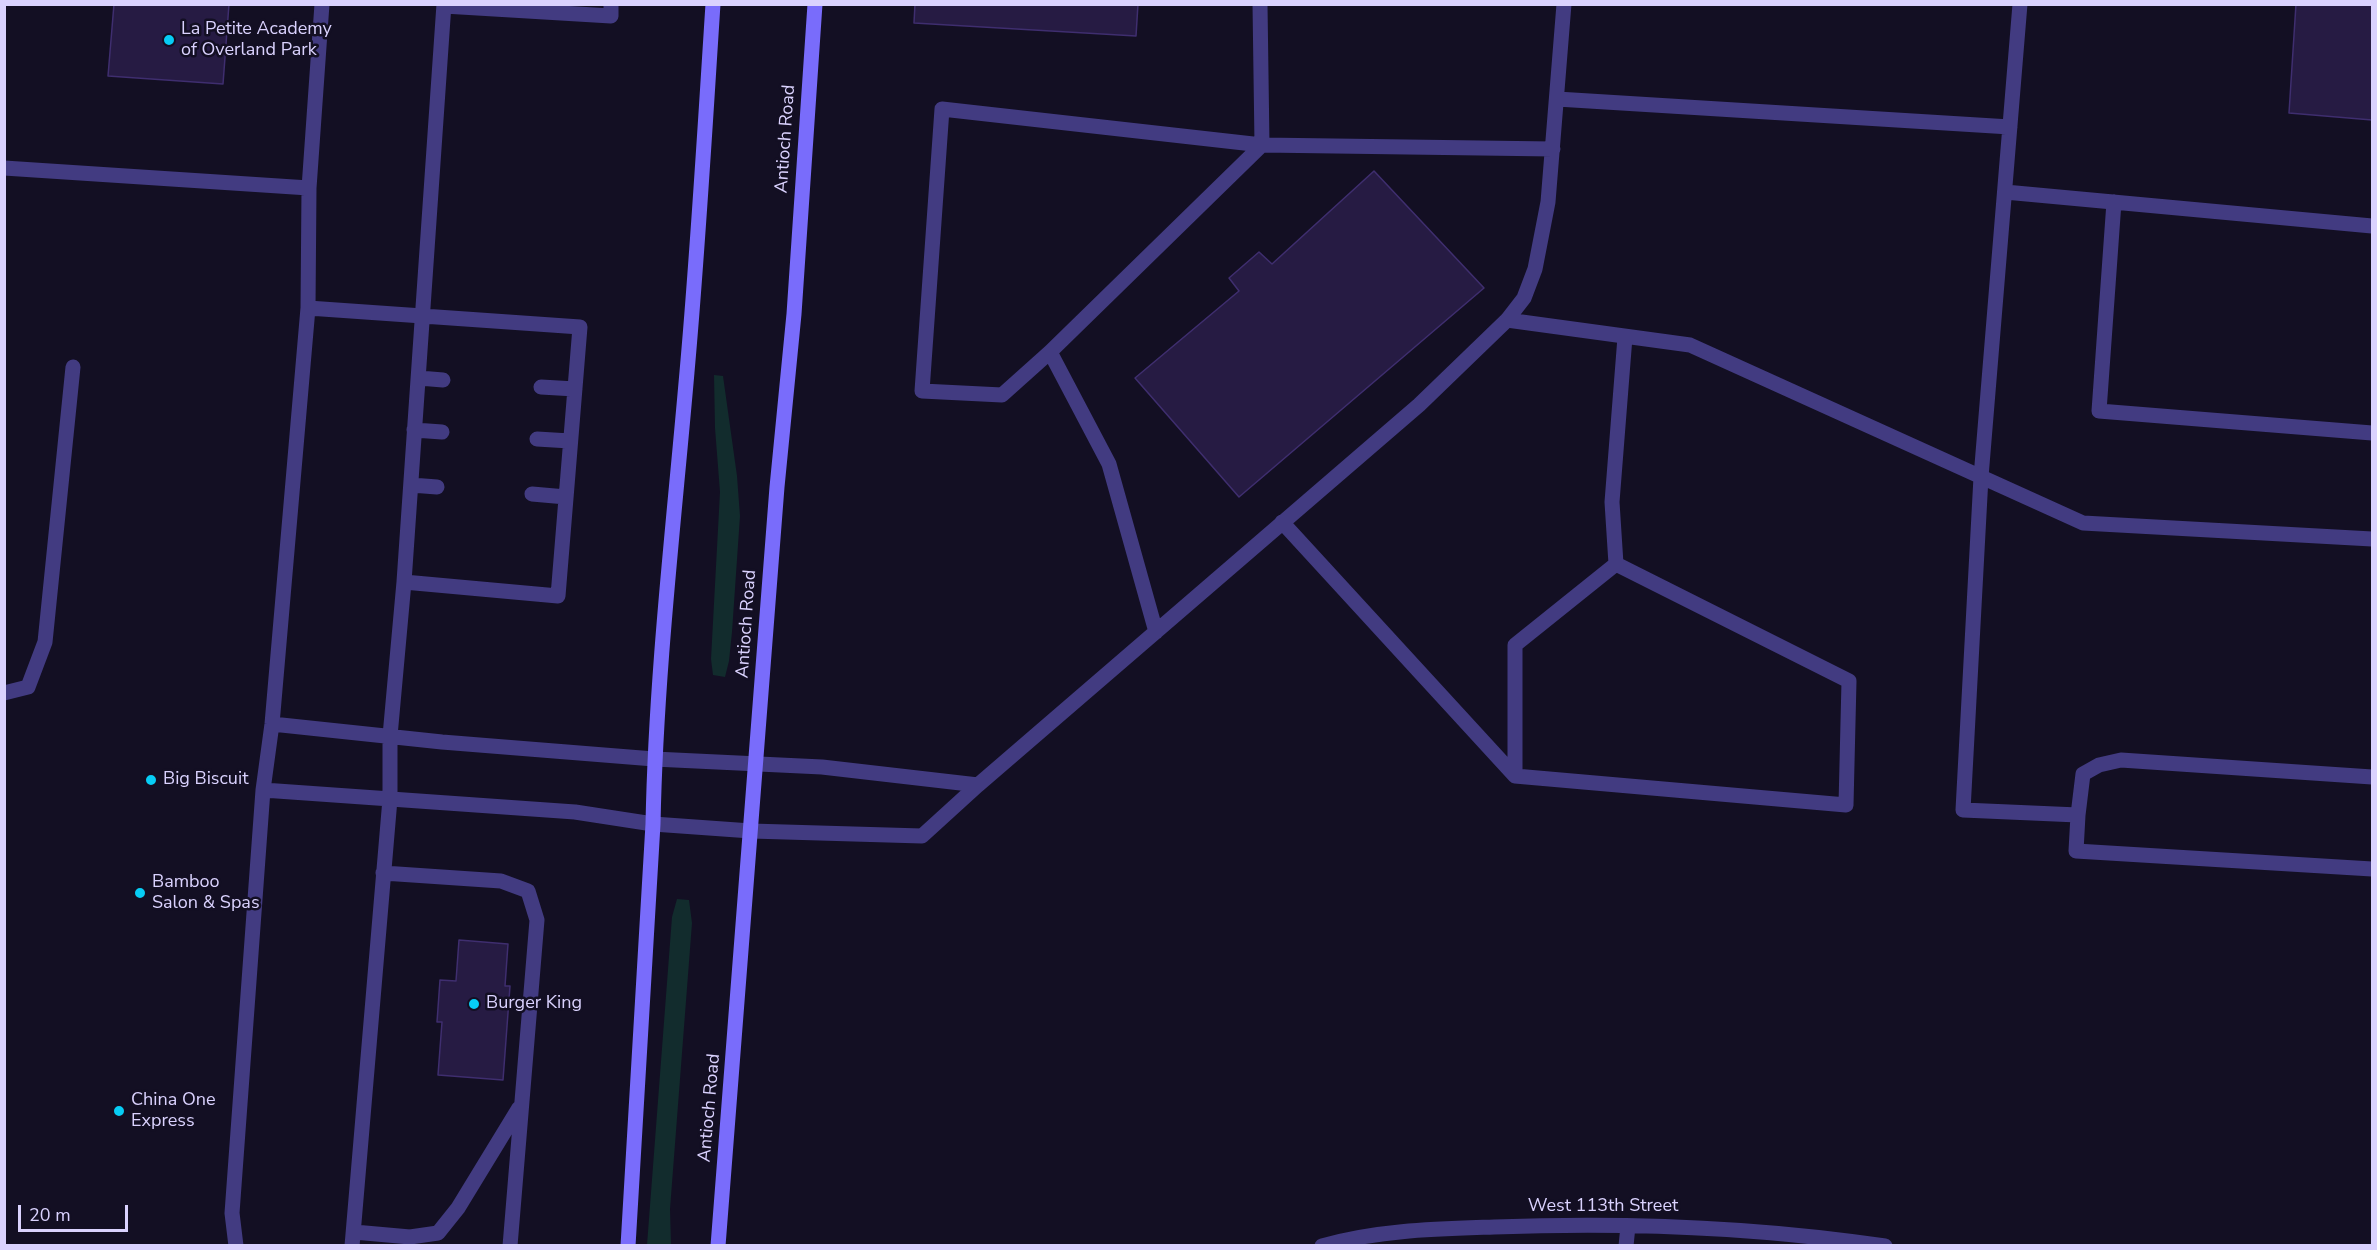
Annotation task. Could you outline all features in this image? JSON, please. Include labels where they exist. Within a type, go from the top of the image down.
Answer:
[{"type":"main road","points":[[628,1245],[653,824],[654,759],[669,551],[687,371],[713,4]]},
{"type":"main road","name":"Antioch Road","points":[[718,1245],[752,831],[777,486],[794,314],[815,4]]},
{"type":"street","points":[[236,1245],[232,1214],[263,790],[272,724],[308,308],[309,188],[322,4]]},
{"type":"street","points":[[522,1104],[458,1208],[438,1233],[410,1237],[353,1239],[390,799],[390,736],[404,582],[444,5],[611,16],[611,4]]},
{"type":"street","points":[[1260,4],[1262,145],[1050,352],[1002,395],[922,390],[942,109],[1262,145],[1553,148]]},
{"type":"street","points":[[263,790],[575,812],[653,824],[752,831],[922,836],[978,785],[1419,405],[1507,320],[1524,298],[1535,269],[1548,202],[1564,4]]},
{"type":"street","points":[[2020,4],[1981,477],[1963,810],[2078,815]]},
{"type":"street","points":[[1557,99],[2010,127]]},
{"type":"street","points":[[4,168],[309,188]]},
{"type":"street","points":[[2005,192],[2373,226]]},
{"type":"street","points":[[2114,202],[2099,411],[2373,433]]},
{"type":"street","points":[[308,308],[580,327],[558,596],[404,582]]},
{"type":"street","points":[[1507,320],[1690,345],[2083,523],[2373,538]]},
{"type":"street","points":[[1616,564],[1612,502],[1625,337]]},
{"type":"street","points":[[1050,352],[1109,464],[1156,632]]},
{"type":"street","points":[[4,693],[28,687],[45,642],[73,367]]},
{"type":"street","points":[[418,378],[443,380]]},
{"type":"street","points":[[541,387],[574,389]]},
{"type":"street","points":[[414,430],[442,432]]},
{"type":"street","points":[[537,439],[570,441]]},
{"type":"street","points":[[411,485],[437,487]]},
{"type":"street","points":[[532,494],[566,497]]},
{"type":"street","points":[[1282,522],[1515,776],[1846,805],[1849,681],[1616,564]]},
{"type":"street","points":[[1515,776],[1515,645],[1616,564]]},
{"type":"street","points":[[272,724],[654,759],[822,767],[978,785]]},
{"type":"street","points":[[2373,777],[2121,760],[2099,765],[2083,774],[2076,851],[2373,869]]},
{"type":"street","points":[[383,873],[501,881],[528,891],[537,920],[510,1245]]},
{"type":"street","name":"West 113th Street","points":[[1322,1245],[1402,1231],[1526,1226],[1704,1228],[1836,1238],[1885,1245]]},
{"type":"street","points":[[1626,1245],[1628,1226]]},
{"type":"green space","points":[[714,375],[723,376],[737,476],[740,516],[732,632],[725,677],[713,675],[711,659],[720,492]]},
{"type":"green space","points":[[677,899],[689,900],[692,923],[670,1209],[671,1245],[647,1245],[672,917]]},
{"type":"building","name":"La Petite Academy of Overland Park","points":[[114,4],[229,4],[223,84],[108,76]]},
{"type":"building","points":[[915,4],[1138,4],[1136,36],[914,23]]},
{"type":"building","points":[[2296,4],[2372,4],[2372,120],[2289,113]]},
{"type":"building","points":[[1374,171],[1484,288],[1239,497],[1135,378],[1239,291],[1229,278],[1259,252],[1272,264]]},
{"type":"building","name":"Burger King","points":[[459,940],[508,944],[505,986],[510,986],[503,1080],[438,1075],[442,1022],[437,1022],[440,980],[456,981]]},
{"type":"place","name":"La Petite Academy of Overland Park","points":[[169,40]]},
{"type":"place","name":"Big Biscuit","points":[[151,780]]},
{"type":"place","name":"Bamboo Salon & Spas","points":[[140,893]]},
{"type":"place","name":"Burger King","points":[[474,1004]]},
{"type":"place","name":"China One Express","points":[[119,1111]]}]
